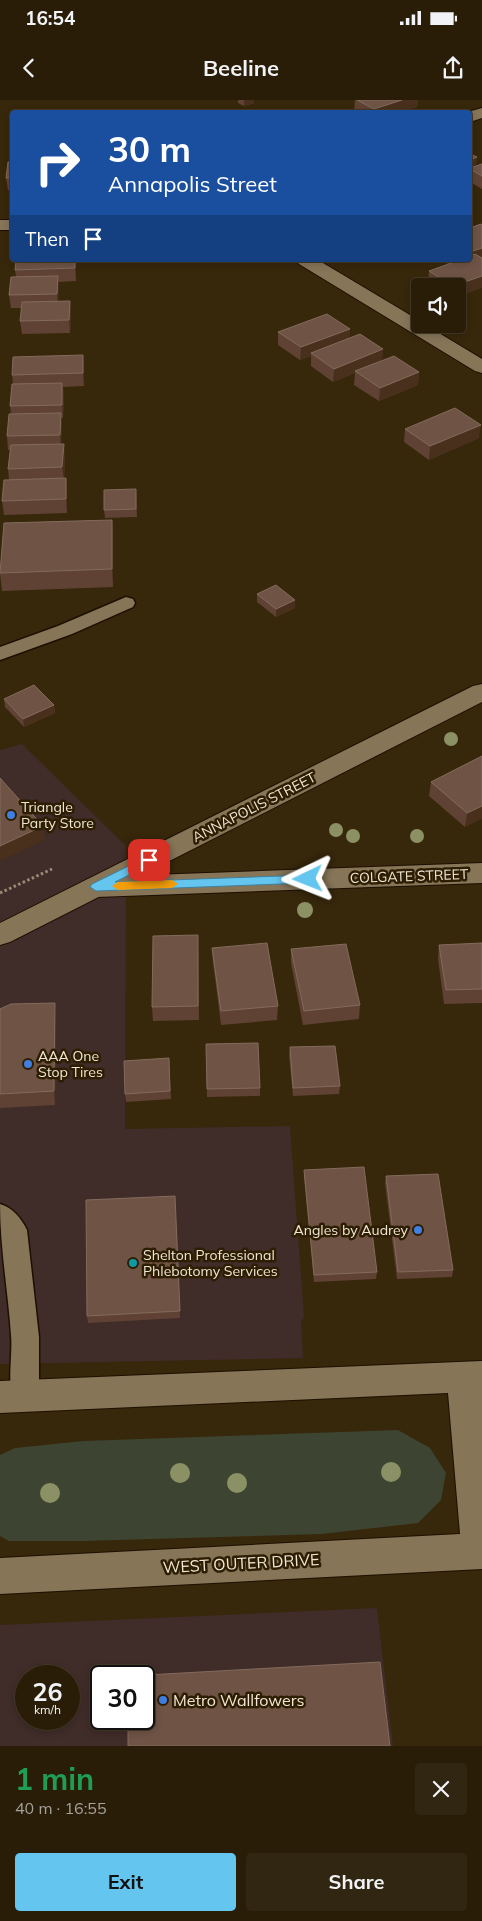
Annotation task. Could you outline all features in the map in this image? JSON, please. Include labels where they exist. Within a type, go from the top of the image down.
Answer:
[{"type":"street","points":[[309,262],[482,367]]},
{"type":"street","name":"ANNAPOLIS STREET","points":[[0,935],[482,692]]},
{"type":"street","name":"COLGATE STREET","points":[[96,887],[482,873]]},
{"type":"street","points":[[8,1403],[473,1377],[481,1556]]},
{"type":"street","name":"WEST OUTER DRIVE","points":[[0,1576],[481,1556]]},
{"type":"lane","points":[[0,654],[65,630],[126,603]]},
{"type":"lane","points":[[0,1216],[14,1230],[25,1337],[8,1403]]},
{"type":"path","points":[[0,893],[52,869]]},
{"type":"shaded area","points":[[22,744],[126,846],[125,1129],[290,1126],[304,1317],[301,1322],[303,1358],[0,1364],[0,750]]},
{"type":"shaded area","points":[[377,1608],[393,1746],[0,1746],[0,1625]]},
{"type":"green space","points":[[398,1430],[430,1448],[446,1473],[441,1500],[418,1523],[322,1534],[83,1541],[9,1541],[0,1536],[0,1455],[15,1448],[83,1441]]},
{"type":"building","points":[[357,100],[402,100],[374,109]]},
{"type":"building","points":[[8,162],[10,162],[10,178],[6,178]]},
{"type":"building","points":[[482,164],[482,176],[472,170],[472,167]]},
{"type":"building","points":[[482,225],[482,248],[472,251],[472,227]]},
{"type":"building","points":[[475,254],[482,258],[482,276],[466,282],[466,278],[440,278],[429,271],[454,262],[472,262],[472,255]]},
{"type":"building","points":[[16,262],[75,262],[75,268],[15,270]]},
{"type":"building","points":[[58,276],[57,294],[9,295],[11,277]]},
{"type":"building","points":[[70,301],[69,320],[20,321],[22,302]]},
{"type":"building","points":[[327,314],[350,329],[301,347],[278,332]]},
{"type":"building","points":[[360,334],[383,349],[334,369],[311,353]]},
{"type":"building","points":[[83,355],[83,373],[12,375],[13,357]]},
{"type":"building","points":[[394,356],[419,372],[380,388],[355,371]]},
{"type":"building","points":[[62,383],[62,405],[10,406],[12,384]]},
{"type":"building","points":[[455,408],[481,425],[430,446],[405,429]]},
{"type":"building","points":[[61,413],[60,435],[7,436],[9,414]]},
{"type":"building","points":[[64,444],[62,467],[8,469],[11,445]]},
{"type":"building","points":[[66,478],[66,499],[2,501],[4,480]]},
{"type":"building","points":[[136,489],[136,509],[104,510],[104,490]]},
{"type":"building","points":[[112,520],[112,569],[0,573],[4,523]]},
{"type":"building","points":[[276,585],[295,600],[276,609],[257,594]]},
{"type":"building","points":[[34,685],[54,705],[23,719],[4,699]]},
{"type":"building","points":[[482,756],[482,806],[467,813],[431,782]]},
{"type":"building","name":"Triangle Party Store","points":[[0,778],[43,826],[0,846]]},
{"type":"building","points":[[198,935],[198,1006],[152,1007],[153,936]]},
{"type":"building","points":[[267,943],[278,1006],[221,1011],[212,948]]},
{"type":"building","points":[[482,943],[482,989],[446,990],[439,945]]},
{"type":"building","points":[[346,944],[360,1005],[304,1011],[291,949]]},
{"type":"building","name":"AAA One Stop Tires","points":[[55,1003],[54,1091],[0,1094],[0,1009],[11,1004]]},
{"type":"building","points":[[258,1043],[260,1088],[207,1089],[206,1044]]},
{"type":"building","points":[[335,1046],[340,1086],[293,1088],[290,1047]]},
{"type":"building","points":[[169,1058],[170,1091],[125,1094],[124,1061]]},
{"type":"building","points":[[364,1167],[377,1272],[314,1275],[304,1170]]},
{"type":"building","name":"Angles by Audrey","points":[[438,1174],[453,1270],[398,1272],[386,1176]]},
{"type":"building","name":"Shelton Professional Phlebotomy Services","points":[[175,1196],[180,1311],[87,1316],[86,1200]]},
{"type":"building","points":[[380,1662],[390,1746],[128,1746],[128,1730],[155,1730],[155,1674]]},
{"type":"slow traffic","points":[[118,886],[172,884]]},
{"type":"place","name":"Triangle Party Store","points":[[11,815]]},
{"type":"place","name":"AAA One Stop Tires","points":[[28,1064]]},
{"type":"place","name":"Angles by Audrey","points":[[418,1230]]},
{"type":"place","name":"Shelton Professional Phlebotomy Services","points":[[133,1263]]},
{"type":"place","name":"Metro Wallfowers","points":[[163,1700]]},
{"type":"route","points":[[149,860],[96,887],[308,879]]}]
